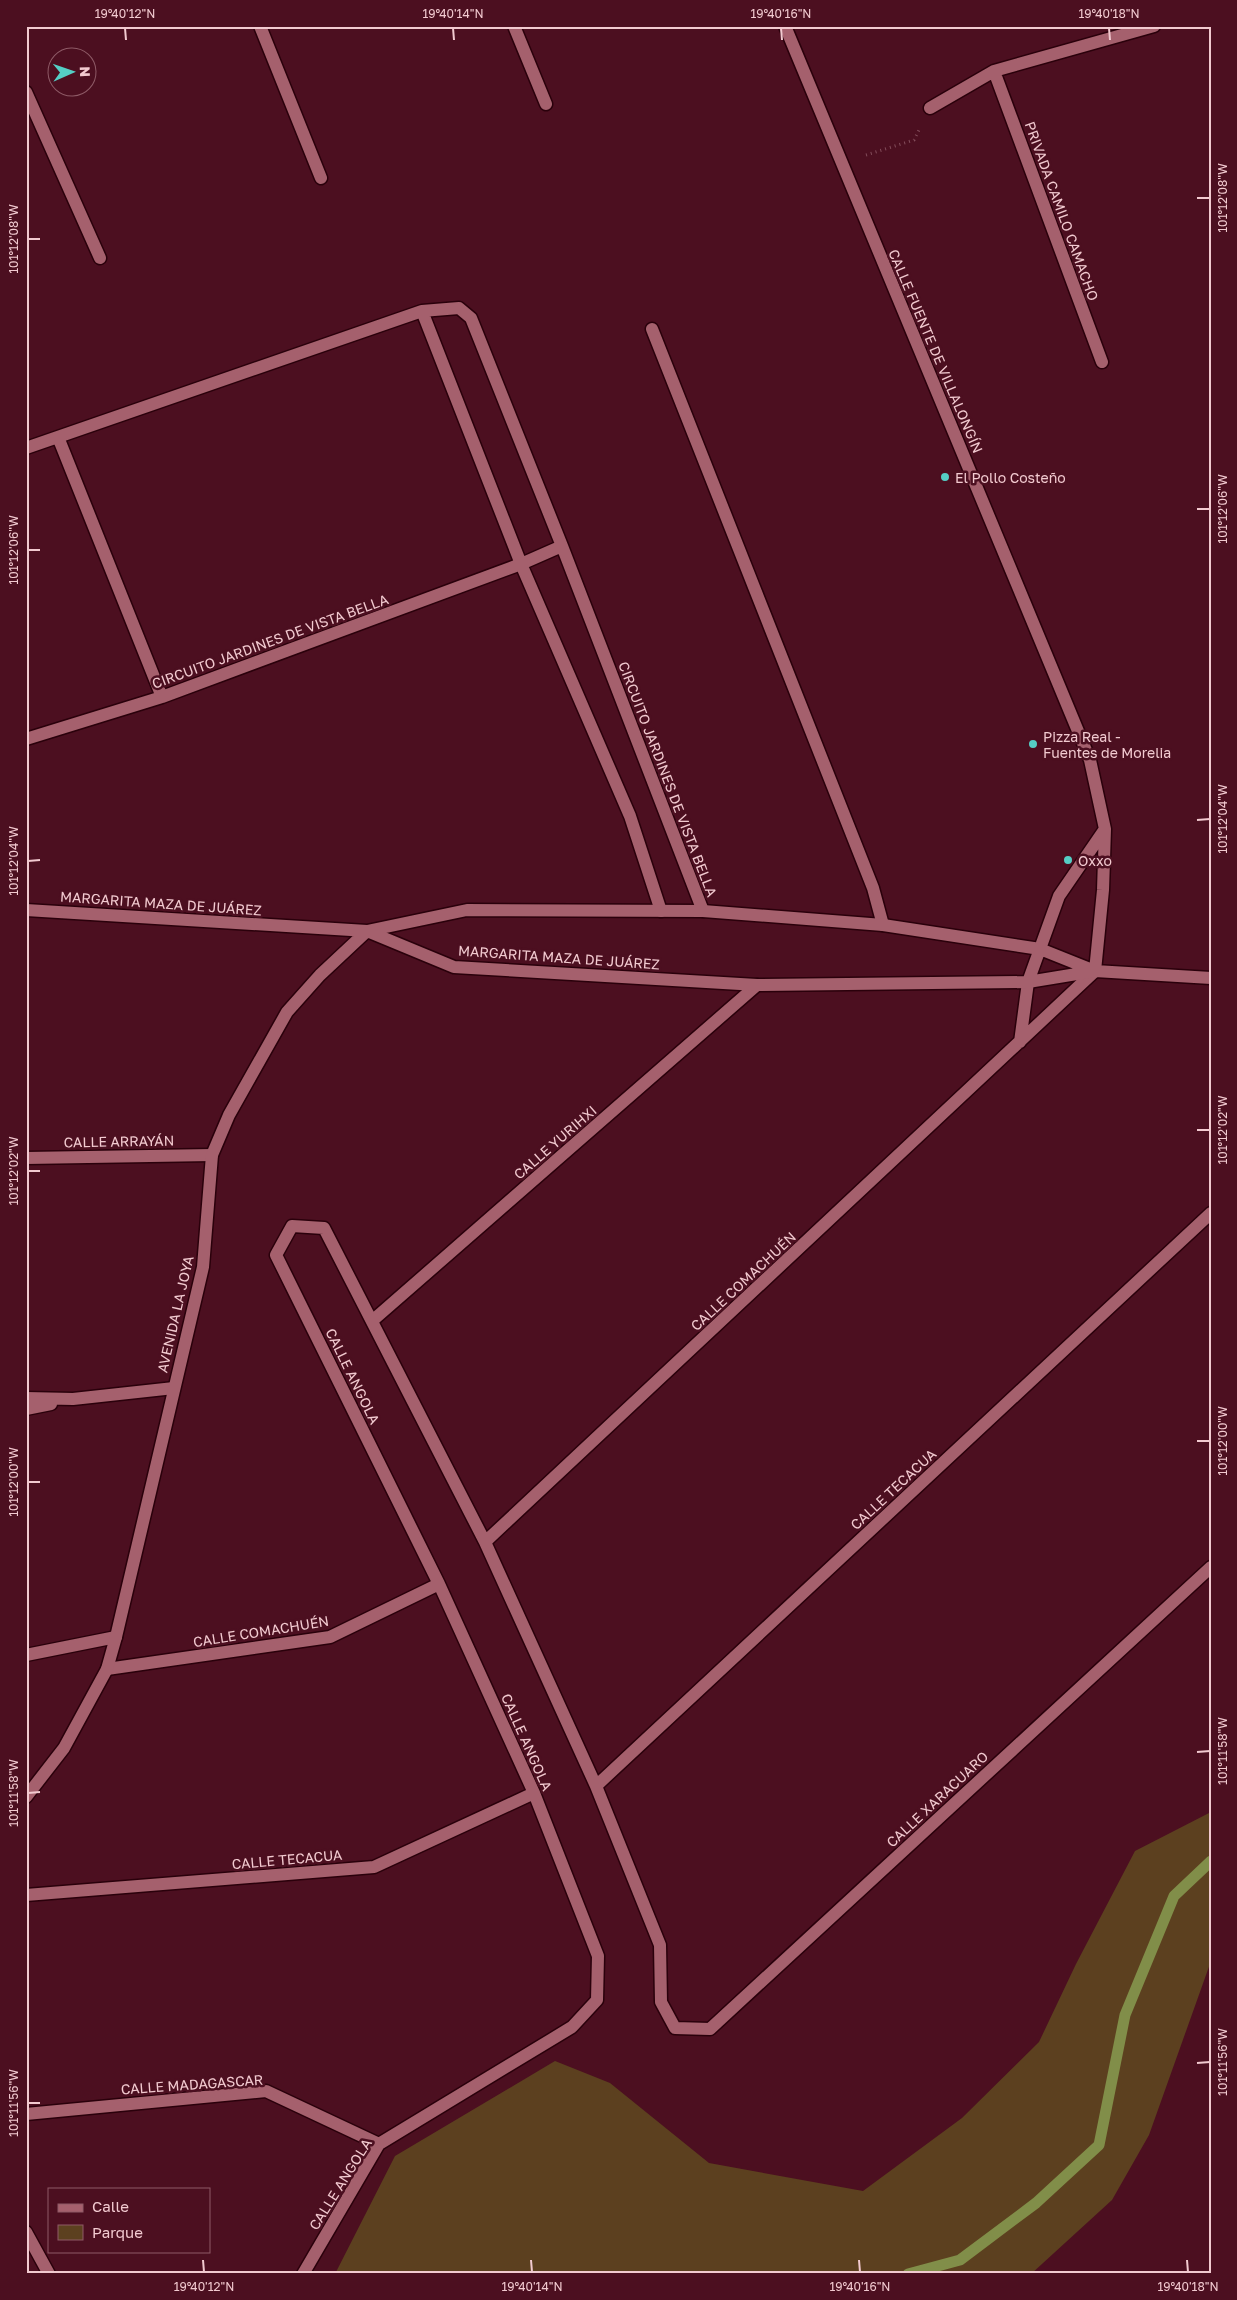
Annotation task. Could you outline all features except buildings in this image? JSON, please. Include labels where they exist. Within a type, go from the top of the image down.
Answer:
[{"type":"street","points":[[260,26],[321,178]]},
{"type":"street","points":[[514,26],[546,104]]},
{"type":"street","name":"CALLE FUENTE DE VILLALONGÍN","points":[[785,26],[1090,760],[1105,829],[1103,890],[1095,971]]},
{"type":"street","points":[[930,108],[994,71],[1154,26]]},
{"type":"street","name":"PRIVADA CAMILO CAMACHO","points":[[994,71],[1102,362]]},
{"type":"street","points":[[26,92],[100,258]]},
{"type":"street","name":"CIRCUITO JARDINES DE VISTA BELLA","points":[[26,448],[422,311],[459,308],[471,318],[562,546],[703,912]]},
{"type":"street","points":[[422,311],[521,564],[630,816],[661,911]]},
{"type":"street","points":[[652,329],[873,888],[883,925]]},
{"type":"street","points":[[58,437],[162,697]]},
{"type":"street","name":"CIRCUITO JARDINES DE VISTA BELLA","points":[[26,739],[162,697],[521,564],[562,546]]},
{"type":"street","points":[[1020,1042],[1028,982],[1059,896],[1105,829]]},
{"type":"street","name":"MARGARITA MAZA DE JUÁREZ","points":[[26,910],[367,931],[467,910],[703,912],[883,925],[1040,949],[1095,971]]},
{"type":"street","name":"MARGARITA MAZA DE JUÁREZ","points":[[367,931],[454,967],[757,985],[1028,982],[1095,971],[1211,978]]},
{"type":"street","name":"AVENIDA LA JOYA","points":[[26,1797],[64,1748],[106,1669],[116,1637],[204,1267],[212,1155],[230,1115],[287,1012],[320,975],[367,931]]},
{"type":"street","name":"CALLE COMACHUÉN","points":[[485,1542],[1095,971]]},
{"type":"street","name":"CALLE YURIHXI","points":[[372,1321],[757,985]]},
{"type":"street","name":"CALLE ARRAYÁN","points":[[26,1158],[212,1155]]},
{"type":"street","name":"CALLE TECACUA","points":[[596,1786],[1211,1212]]},
{"type":"street","name":"CALLE ANGOLA","points":[[303,2274],[379,2144],[572,2027],[597,2000],[598,1956],[534,1793],[439,1584],[276,1255],[292,1226],[324,1228],[485,1542],[596,1786],[660,1945],[661,2002],[674,2028]]},
{"type":"street","points":[[26,1409],[73,1399],[174,1388]]},
{"type":"street","points":[[26,1398],[73,1399]]},
{"type":"street","name":"CALLE XARACUARO","points":[[674,2028],[710,2028],[1211,1567]]},
{"type":"street","name":"CALLE COMACHUÉN","points":[[106,1669],[330,1637],[439,1584]]},
{"type":"street","points":[[26,1655],[116,1637]]},
{"type":"street","name":"CALLE TECACUA","points":[[26,1895],[374,1867],[534,1793]]},
{"type":"street","name":"CALLE MADAGASCAR","points":[[26,2114],[266,2091],[379,2144]]},
{"type":"street","points":[[26,2232],[49,2274]]},
{"type":"path","points":[[842,163],[914,140],[930,108]]},
{"type":"green space","points":[[1211,1812],[1211,1961],[1149,2135],[1112,2200],[1031,2274],[335,2274],[395,2156],[555,2061],[610,2083],[709,2163],[863,2191],[962,2118],[1039,2042],[1076,1964],[1135,1851]]},
{"type":"waterway","points":[[908,2274],[960,2260],[1036,2203],[1099,2145],[1125,2015],[1174,1896],[1211,1861]]},
{"type":"place","name":"El Pollo Costeño","points":[[945,477]]},
{"type":"place","name":"Pizza Real - Fuentes de Morelia","points":[[1033,744]]},
{"type":"place","name":"Oxxo","points":[[1068,860]]}]
